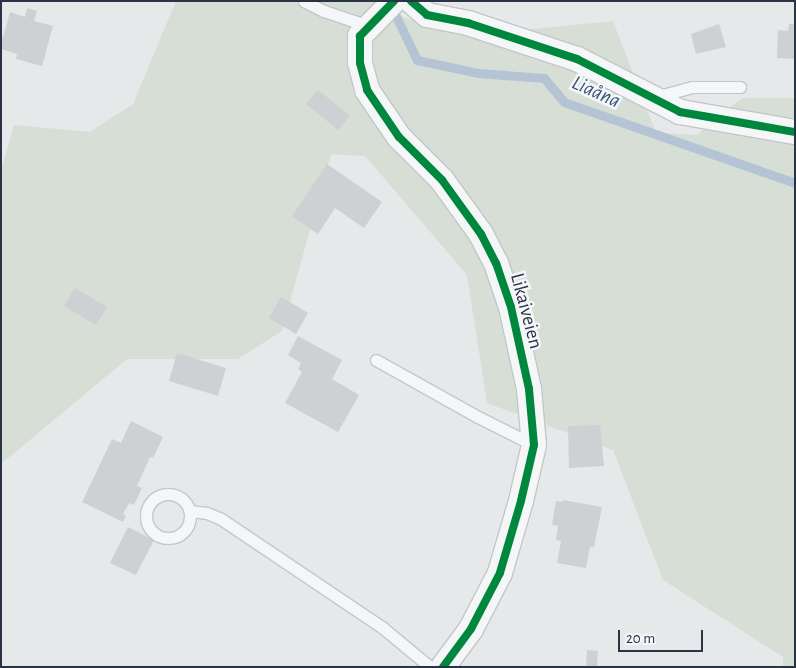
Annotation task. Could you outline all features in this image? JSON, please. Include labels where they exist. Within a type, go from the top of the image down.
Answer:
[{"type":"street","name":"Likaiveien","points":[[394,1],[360,36],[360,63],[366,90],[399,137],[442,180],[481,234],[496,263],[511,307],[527,380],[534,445],[521,501],[500,573],[471,629],[443,667]]},
{"type":"street","points":[[411,1],[427,15],[468,23],[577,59],[680,112],[795,132]]},
{"type":"lane","points":[[304,1],[324,11],[368,26]]},
{"type":"lane","points":[[651,98],[693,87],[740,87]]},
{"type":"lane","points":[[376,360],[478,417],[534,445]]},
{"type":"lane","points":[[190,511],[207,512],[221,519],[383,628],[430,667]]},
{"type":"shaded area","points":[[176,1],[378,1],[375,6],[430,27],[494,33],[613,21],[656,133],[697,135],[742,98],[795,98],[795,667],[783,667],[783,657],[663,580],[613,450],[487,403],[467,275],[365,156],[331,154],[282,331],[238,359],[127,359],[1,464],[1,171],[14,125],[90,132],[133,104]]},
{"type":"building","points":[[27,8],[37,11],[34,21],[53,26],[42,66],[16,59],[17,54],[1,49],[1,36],[3,37],[10,12],[25,17]]},
{"type":"building","points":[[719,24],[726,47],[696,54],[691,34]]},
{"type":"building","points":[[789,24],[795,24],[795,59],[777,58],[778,30],[788,31]]},
{"type":"building","points":[[318,90],[350,116],[338,130],[306,104]]},
{"type":"building","points":[[327,164],[382,202],[364,228],[335,208],[318,234],[292,216]]},
{"type":"building","points":[[75,288],[107,307],[96,325],[64,306]]},
{"type":"building","points":[[281,297],[308,313],[296,334],[269,318]]},
{"type":"building","points":[[298,336],[342,360],[332,379],[359,395],[338,432],[285,403],[302,372],[298,369],[301,363],[288,355]]},
{"type":"building","points":[[177,353],[226,368],[218,396],[169,381]]},
{"type":"building","points":[[131,421],[163,437],[153,458],[150,457],[137,486],[142,488],[134,505],[129,503],[123,514],[126,516],[123,522],[82,502],[112,439],[121,443]]},
{"type":"building","points":[[600,425],[604,466],[569,468],[568,426]]},
{"type":"building","points":[[563,500],[602,507],[594,547],[590,547],[586,568],[557,563],[561,541],[556,540],[558,526],[552,525],[556,501],[563,502]]},
{"type":"building","points":[[128,527],[154,540],[136,575],[110,563]]},
{"type":"building","points":[[587,650],[598,651],[597,667],[586,667]]},
{"type":"waterway","name":"Liaåna","points":[[391,6],[417,60],[478,73],[544,78],[564,102],[795,183]]},
{"type":"cycle path","points":[[394,1],[360,36],[360,63],[367,90],[399,137],[442,180],[481,234],[496,263],[511,307],[529,389],[534,445],[521,501],[500,573],[471,629],[443,667]]},
{"type":"cycle path","points":[[411,1],[427,15],[468,23],[577,59],[680,112],[795,132]]}]
